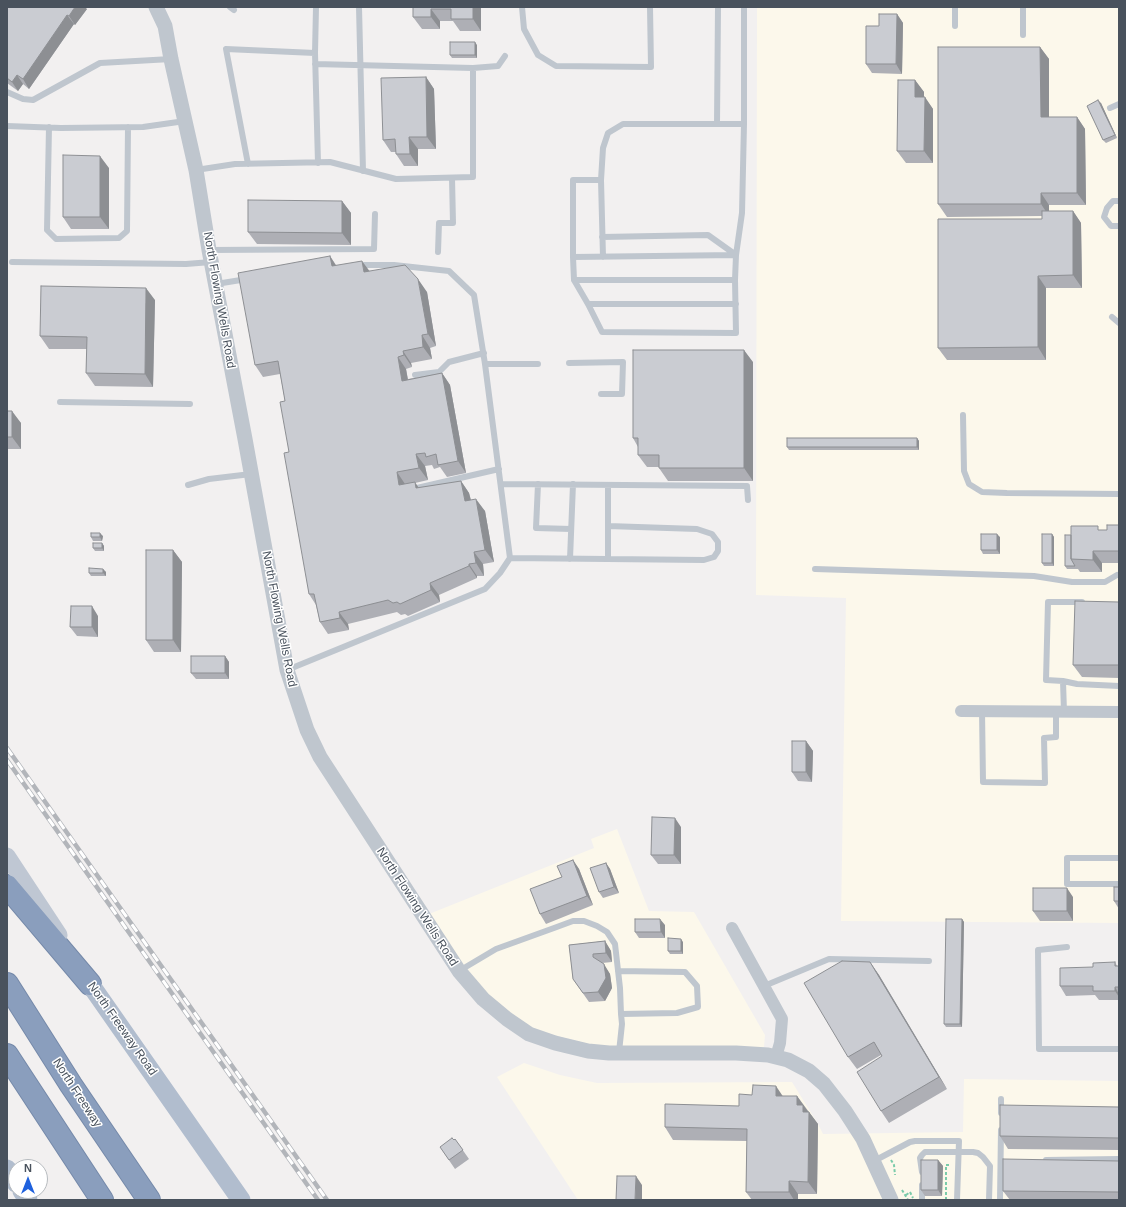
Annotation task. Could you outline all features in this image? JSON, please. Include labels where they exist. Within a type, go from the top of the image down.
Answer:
[{"type":"highway","points":[[7,886],[90,984]]},
{"type":"highway","name":"North Freeway","points":[[7,984],[71,1085],[149,1200]]},
{"type":"highway","points":[[7,1055],[102,1200]]},
{"type":"main road","name":"North Freeway Road","points":[[7,856],[90,984],[241,1200]]},
{"type":"street","name":"North Flowing Wells Road","points":[[156,7],[165,26],[170,59],[196,170],[215,284],[252,474],[287,670],[307,730],[320,757],[459,971],[483,999],[507,1019],[529,1034],[555,1043],[588,1051],[618,1053],[736,1053],[776,1057],[788,1060],[809,1071],[824,1084],[849,1117],[863,1139],[880,1158],[891,1200]]},
{"type":"street","points":[[961,711],[1119,712]]},
{"type":"street","points":[[732,928],[782,1019],[780,1043],[776,1057]]},
{"type":"lane","points":[[316,7],[315,64],[318,163]]},
{"type":"lane","points":[[358,7],[363,171]]},
{"type":"lane","points":[[522,7],[524,29],[538,55],[556,66],[651,67],[650,7]]},
{"type":"lane","points":[[716,124],[718,7]]},
{"type":"lane","points":[[601,180],[573,180],[573,257],[574,280],[602,332],[736,333],[736,255],[742,213],[744,7]]},
{"type":"lane","points":[[955,7],[955,26]]},
{"type":"lane","points":[[1023,7],[1023,35]]},
{"type":"lane","points":[[248,164],[226,49],[315,53]]},
{"type":"lane","points":[[315,64],[473,68],[498,66],[505,56]]},
{"type":"lane","points":[[7,92],[23,100],[33,100],[100,63],[170,59]]},
{"type":"lane","points":[[196,170],[235,164],[330,162],[396,179],[474,178],[473,68]]},
{"type":"lane","points":[[1110,108],[1119,104]]},
{"type":"lane","points":[[7,126],[143,127],[185,121]]},
{"type":"lane","points":[[603,257],[601,180],[603,148],[608,133],[623,124],[744,124]]},
{"type":"lane","points":[[49,127],[48,230],[56,239],[64,239],[119,238],[127,231],[128,127]]},
{"type":"lane","points":[[438,252],[439,223],[453,222],[452,178]]},
{"type":"lane","points":[[1119,201],[1113,201],[1107,208],[1104,216],[1111,226],[1119,226]]},
{"type":"lane","points":[[12,262],[186,264],[210,256],[374,249],[375,214]]},
{"type":"lane","points":[[602,237],[708,235],[736,255]]},
{"type":"lane","points":[[573,257],[736,255]]},
{"type":"lane","points":[[287,670],[485,589],[500,573],[510,558],[484,353],[474,295],[449,271],[394,265],[349,265]]},
{"type":"lane","points":[[215,284],[256,278]]},
{"type":"lane","points":[[574,280],[735,280]]},
{"type":"lane","points":[[588,304],[736,304]]},
{"type":"lane","points":[[1112,317],[1119,323]]},
{"type":"lane","points":[[415,375],[439,372],[449,362],[484,353]]},
{"type":"lane","points":[[569,363],[623,362],[622,394],[601,394]]},
{"type":"lane","points":[[485,364],[538,364]]},
{"type":"lane","points":[[60,402],[190,404]]},
{"type":"lane","points":[[963,415],[964,471],[969,484],[982,492],[1119,494]]},
{"type":"lane","points":[[417,488],[499,469]]},
{"type":"lane","points":[[188,485],[209,479],[252,474]]},
{"type":"lane","points":[[501,484],[747,486],[748,500]]},
{"type":"lane","points":[[538,484],[536,528],[571,529]]},
{"type":"lane","points":[[570,559],[573,484]]},
{"type":"lane","points":[[608,485],[608,559]]},
{"type":"lane","points":[[510,558],[704,560],[714,557],[718,551],[718,542],[712,534],[697,529],[608,526]]},
{"type":"lane","points":[[815,569],[1034,576],[1072,582],[1105,582],[1117,575]]},
{"type":"lane","points":[[1088,602],[1048,602],[1046,680],[1077,684],[1119,686]]},
{"type":"lane","points":[[982,711],[983,782],[1045,783],[1044,738],[1056,738],[1063,681]]},
{"type":"lane","points":[[1119,858],[1067,858],[1067,884],[1119,884]]},
{"type":"lane","points":[[459,971],[496,949],[573,922],[584,921],[598,926],[607,932],[615,944],[622,1024],[618,1053]]},
{"type":"lane","points":[[1067,947],[1038,950],[1039,1049],[1119,1049]]},
{"type":"lane","points":[[764,986],[829,959],[929,961]]},
{"type":"lane","points":[[618,971],[685,972],[697,986],[698,1007],[677,1013],[621,1014]]},
{"type":"lane","points":[[1000,1200],[1002,1098]]},
{"type":"lane","points":[[880,1158],[915,1140],[959,1142],[957,1200]]},
{"type":"lane","points":[[922,1200],[922,1171],[920,1162],[922,1155],[925,1152],[973,1152],[983,1157],[990,1166],[989,1200]]},
{"type":"lane","points":[[1001,1160],[1008,1160]]},
{"type":"lane","points":[[1040,1160],[1119,1160]]},
{"type":"path","points":[[880,1158],[894,1165],[895,1176]]},
{"type":"path","points":[[946,1200],[946,1164],[958,1165]]},
{"type":"path","points":[[900,1188],[908,1200]]},
{"type":"path","points":[[906,1195],[910,1192],[914,1200]]},
{"type":"shaded area","points":[[757,7],[1119,7],[1119,923],[841,921],[846,598],[756,595]]},
{"type":"shaded area","points":[[617,829],[649,911],[694,912],[765,1035],[764,1047],[600,1047],[534,1030],[494,1002],[454,953],[429,914],[594,848],[591,839]]},
{"type":"shaded area","points":[[524,1063],[560,1075],[597,1083],[792,1082],[823,1134],[963,1132],[964,1079],[1119,1081],[1119,1200],[578,1200],[497,1077]]},
{"type":"building","points":[[7,7],[75,7],[69,16],[67,15],[23,79],[17,75],[12,82],[7,78]]},
{"type":"building","points":[[413,7],[473,7],[473,19],[451,19],[451,9],[431,9],[431,17],[413,17]]},
{"type":"building","points":[[879,14],[897,14],[896,64],[866,64],[866,26],[879,26]]},
{"type":"building","points":[[450,42],[475,42],[475,55],[450,55]]},
{"type":"building","points":[[938,47],[1040,47],[1041,117],[1077,117],[1077,193],[1041,193],[1041,204],[938,204]]},
{"type":"building","points":[[426,77],[427,137],[409,137],[410,154],[396,154],[395,139],[383,140],[381,78]]},
{"type":"building","points":[[898,80],[915,80],[915,97],[925,97],[924,151],[897,151]]},
{"type":"building","points":[[1098,100],[1115,135],[1103,140],[1087,106]]},
{"type":"building","points":[[63,155],[100,156],[100,217],[63,217]]},
{"type":"building","points":[[248,200],[342,201],[342,233],[248,232]]},
{"type":"building","points":[[1042,211],[1073,211],[1073,275],[1038,276],[1038,347],[938,348],[938,219],[1042,219]]},
{"type":"building","points":[[330,256],[332,266],[362,261],[364,272],[405,265],[418,279],[428,334],[422,335],[423,347],[403,351],[404,355],[398,357],[402,381],[442,373],[458,461],[438,465],[436,454],[426,457],[425,453],[416,454],[419,468],[397,472],[399,485],[415,482],[416,488],[461,481],[465,501],[476,499],[485,550],[474,552],[476,563],[469,564],[469,566],[430,583],[431,590],[400,604],[397,602],[393,603],[388,600],[339,612],[340,618],[320,622],[314,594],[309,594],[284,453],[289,452],[280,402],[285,401],[278,361],[255,365],[238,273]]},
{"type":"building","points":[[41,286],[146,288],[145,374],[86,373],[87,337],[40,336]]},
{"type":"building","points":[[633,350],[744,350],[744,468],[659,468],[659,455],[638,455],[638,438],[633,438]]},
{"type":"building","points":[[7,411],[12,411],[12,437],[7,437]]},
{"type":"building","points":[[787,438],[917,438],[917,447],[787,447]]},
{"type":"building","points":[[1107,525],[1119,525],[1119,551],[1093,551],[1093,560],[1071,559],[1071,526],[1098,526],[1098,530],[1107,530]]},
{"type":"building","points":[[91,533],[100,533],[100,537],[91,537]]},
{"type":"building","points":[[981,534],[997,534],[997,550],[981,550]]},
{"type":"building","points":[[1042,534],[1052,534],[1052,563],[1042,563]]},
{"type":"building","points":[[1065,535],[1071,535],[1071,559],[1075,566],[1065,566]]},
{"type":"building","points":[[93,543],[102,543],[102,548],[93,548]]},
{"type":"building","points":[[146,550],[173,550],[173,640],[146,640]]},
{"type":"building","points":[[89,568],[103,569],[103,573],[89,573]]},
{"type":"building","points":[[1075,601],[1119,602],[1119,665],[1073,665]]},
{"type":"building","points":[[71,606],[92,606],[92,627],[70,627]]},
{"type":"building","points":[[191,656],[225,656],[225,673],[191,673]]},
{"type":"building","points":[[792,741],[806,741],[806,772],[792,772]]},
{"type":"building","points":[[652,817],[675,818],[674,855],[651,855]]},
{"type":"building","points":[[573,860],[587,896],[540,914],[530,889],[562,877],[557,866]]},
{"type":"building","points":[[606,863],[614,887],[599,892],[590,868]]},
{"type":"building","points":[[1114,887],[1119,887],[1119,901],[1114,901]]},
{"type":"building","points":[[1033,888],[1067,888],[1067,911],[1033,911]]},
{"type":"building","points":[[635,919],[660,919],[661,932],[635,932]]},
{"type":"building","points":[[946,919],[962,919],[960,1024],[944,1024]]},
{"type":"building","points":[[668,938],[681,939],[681,951],[668,951]]},
{"type":"building","points":[[605,941],[606,953],[593,954],[593,957],[604,964],[606,978],[598,992],[583,993],[573,979],[569,945]]},
{"type":"building","points":[[842,961],[870,962],[939,1077],[881,1111],[857,1072],[882,1056],[874,1042],[848,1057],[804,983]]},
{"type":"building","points":[[1115,962],[1115,966],[1119,966],[1119,987],[1115,987],[1115,991],[1093,991],[1093,986],[1060,986],[1060,968],[1093,967],[1093,963]]},
{"type":"building","points":[[753,1085],[776,1086],[776,1096],[797,1096],[797,1105],[803,1105],[803,1112],[809,1112],[808,1182],[789,1181],[789,1192],[746,1192],[747,1129],[665,1127],[665,1104],[739,1106],[739,1094],[752,1095]]},
{"type":"building","points":[[1000,1105],[1119,1107],[1119,1138],[1000,1136]]},
{"type":"building","points":[[452,1138],[454,1140],[455,1139],[463,1150],[449,1160],[440,1147]]},
{"type":"building","points":[[1003,1159],[1119,1161],[1119,1192],[1003,1191]]},
{"type":"building","points":[[921,1160],[938,1160],[938,1190],[921,1190]]},
{"type":"building","points":[[617,1176],[636,1176],[635,1200],[616,1200]]},
{"type":"railway","points":[[7,748],[327,1200]]},
{"type":"railway","points":[[7,760],[318,1200]]}]
